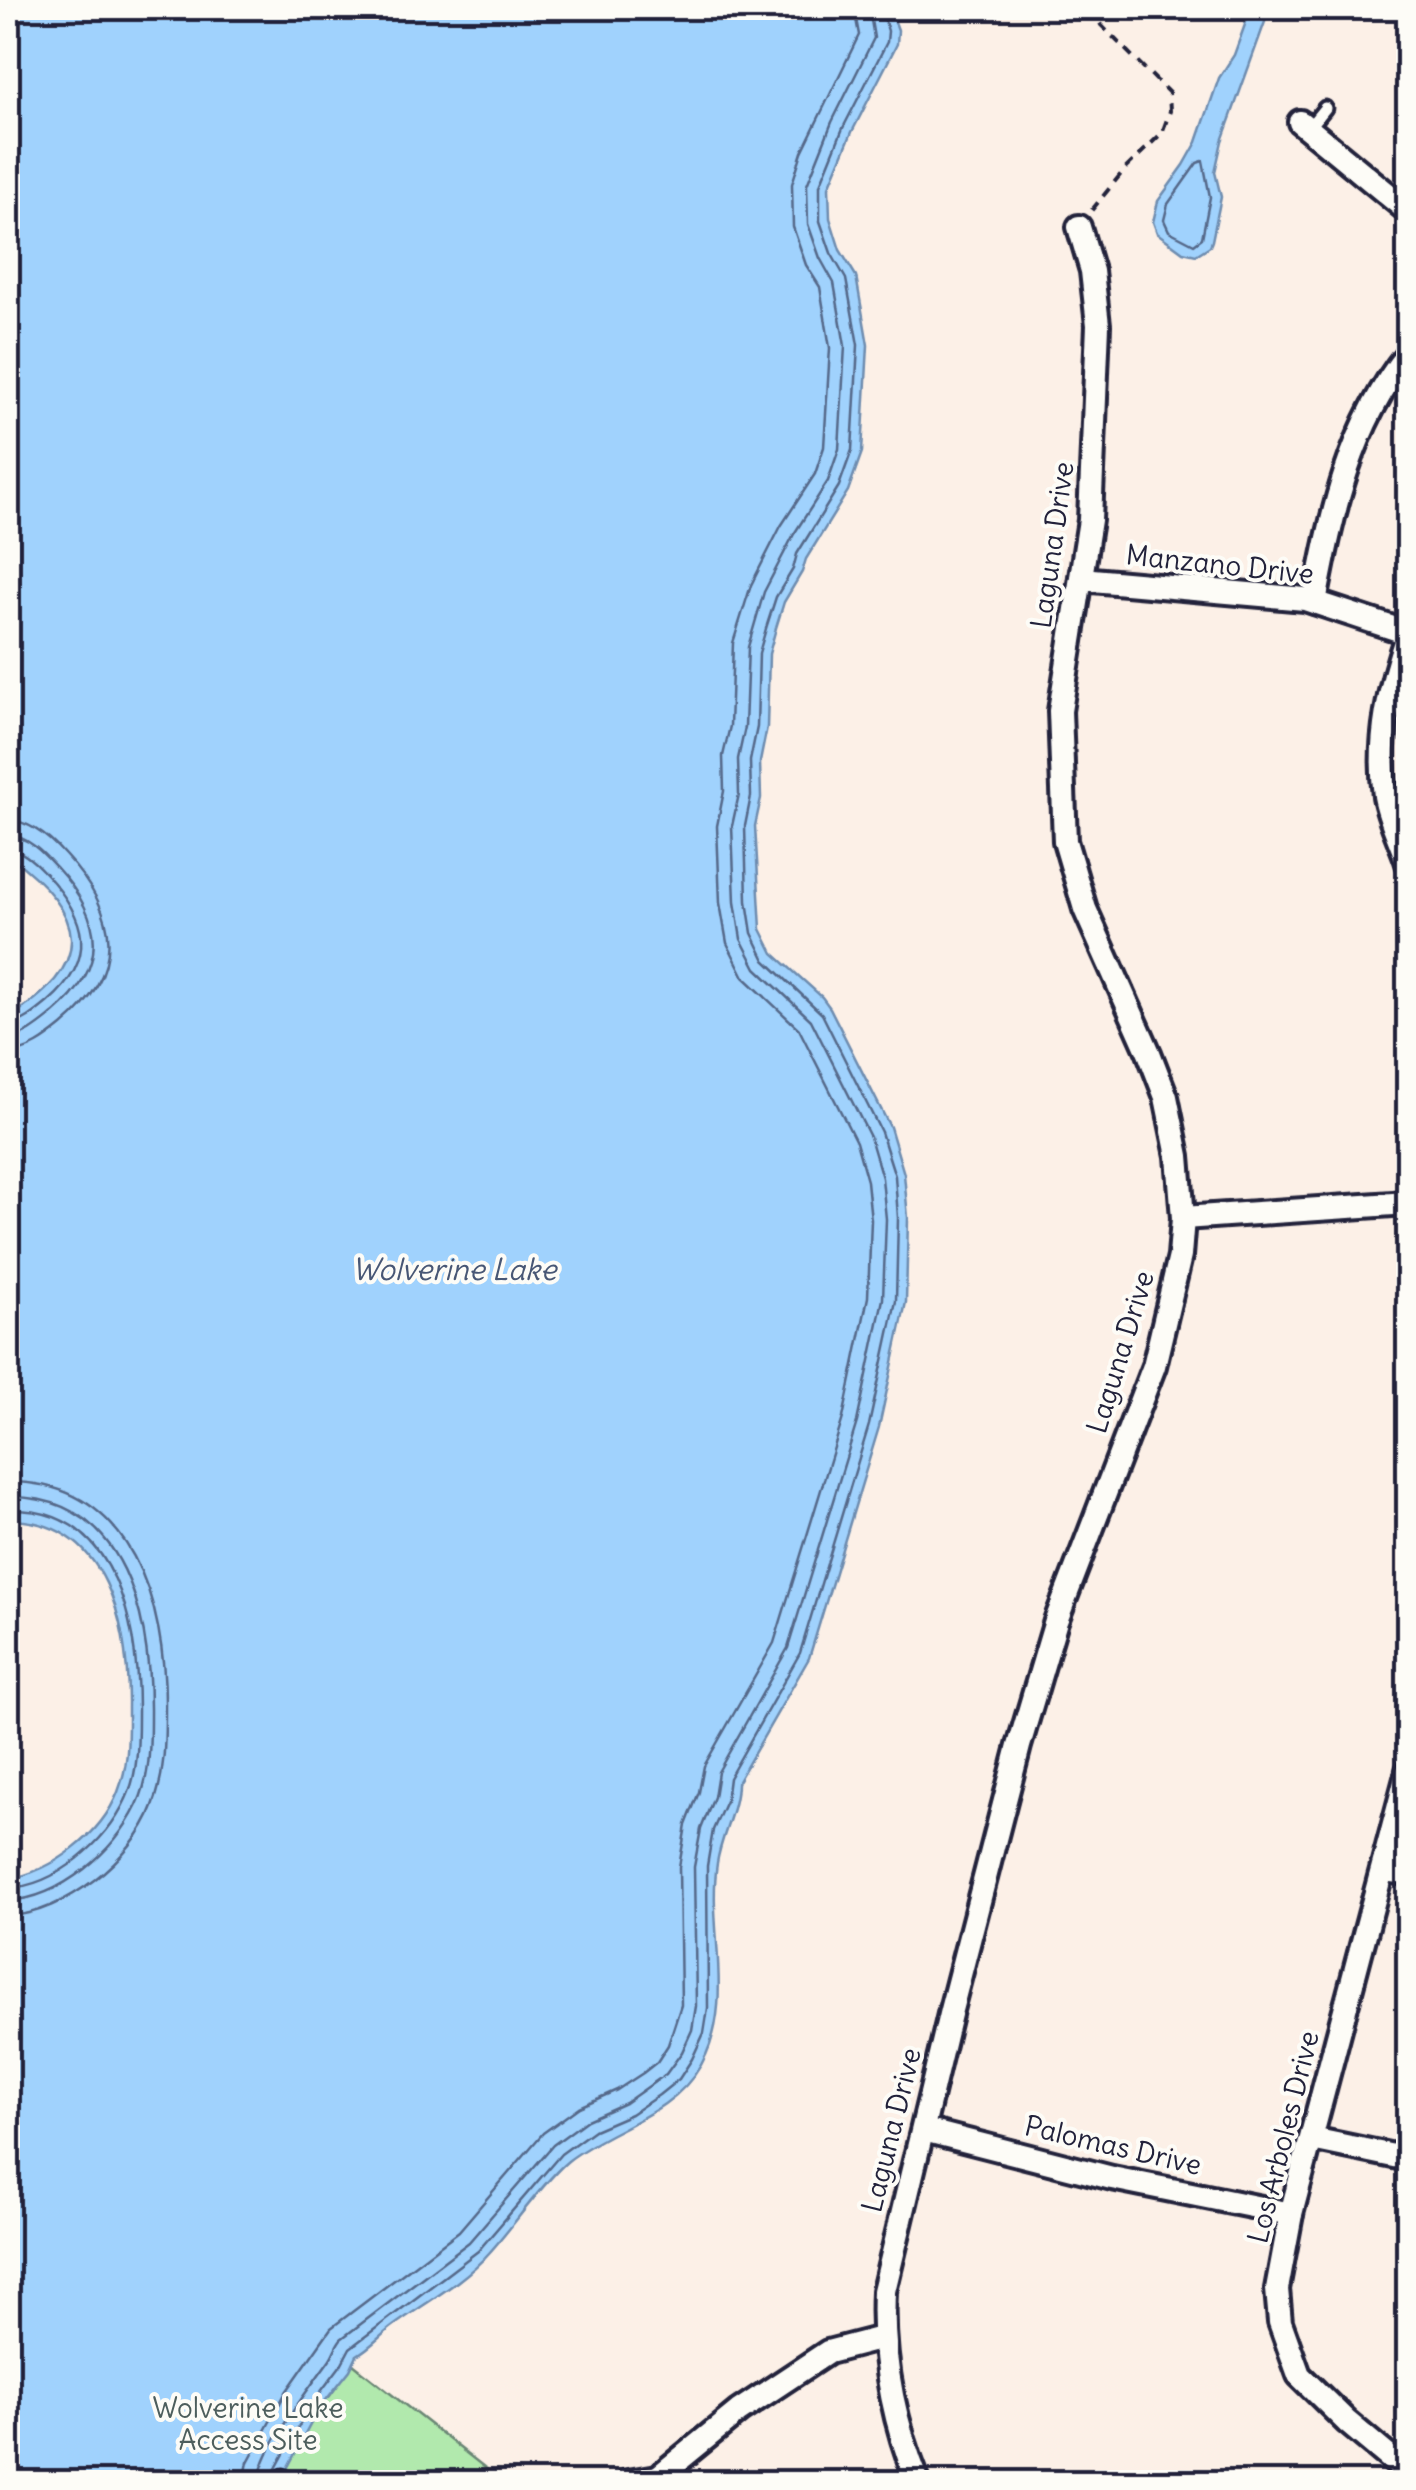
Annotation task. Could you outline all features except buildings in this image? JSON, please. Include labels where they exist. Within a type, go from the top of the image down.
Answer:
[{"type":"street","points":[[1304,126],[1408,210]]},
{"type":"street","name":"Laguna Drive","points":[[918,2482],[891,2394],[882,2338],[884,2291],[1019,1746],[1056,1621],[1154,1366],[1180,1256],[1183,1218],[1178,1156],[1166,1097],[1084,910],[1065,841],[1060,711],[1093,486],[1098,325],[1092,271],[1079,227]]},
{"type":"street","points":[[1316,602],[1333,508],[1357,437],[1389,377],[1408,353]]},
{"type":"street","name":"Manzano Drive","points":[[1081,578],[1316,602],[1408,633]]},
{"type":"street","points":[[1408,633],[1397,664],[1382,748],[1386,799],[1408,863]]},
{"type":"street","points":[[1183,1218],[1408,1203]]},
{"type":"street","name":"Los Arboles Drive","points":[[1408,1770],[1291,2214],[1277,2289],[1280,2322],[1299,2375],[1408,2473]]},
{"type":"street","points":[[1383,1870],[1408,1873]]},
{"type":"street","name":"Palomas Drive","points":[[924,2130],[1112,2178],[1291,2214]]},
{"type":"street","points":[[1312,2139],[1408,2159]]},
{"type":"street","points":[[628,2482],[656,2480],[739,2411],[828,2352],[882,2338]]},
{"type":"lane","points":[[1304,126],[1325,108]]},
{"type":"lane","points":[[329,2482],[350,2482]]},
{"type":"path","points":[[1079,227],[1124,170],[1162,133],[1170,111],[1169,93],[1101,25],[1091,8]]},
{"type":"path","points":[[257,2475],[270,2482]]},
{"type":"green space","points":[[353,2364],[503,2482],[178,2482],[329,2397]]},
{"type":"water","name":"Wolverine Lake","points":[[8,8],[890,8],[898,30],[897,44],[829,187],[830,218],[840,250],[856,276],[868,345],[862,452],[848,491],[806,559],[784,602],[776,628],[769,654],[767,727],[755,826],[761,929],[773,953],[830,1008],[890,1127],[904,1174],[908,1218],[906,1302],[879,1427],[809,1658],[737,1783],[717,1863],[719,1991],[711,2041],[701,2065],[689,2082],[658,2109],[568,2161],[479,2264],[357,2355],[318,2410],[280,2482],[8,2482],[8,1879],[58,1859],[100,1823],[122,1782],[128,1719],[124,1644],[117,1613],[91,1558],[70,1538],[42,1525],[8,1520],[8,1018],[57,978],[68,958],[71,938],[66,918],[54,897],[8,855]]},
{"type":"water","points":[[1251,8],[1270,8],[1222,141],[1215,172],[1221,197],[1212,241],[1196,255],[1183,252],[1157,233],[1153,222],[1158,201],[1197,142],[1219,78],[1234,55]]},
{"type":"park label","name":"Wolverine Lake Access Site","points":[[248,2424]]}]
